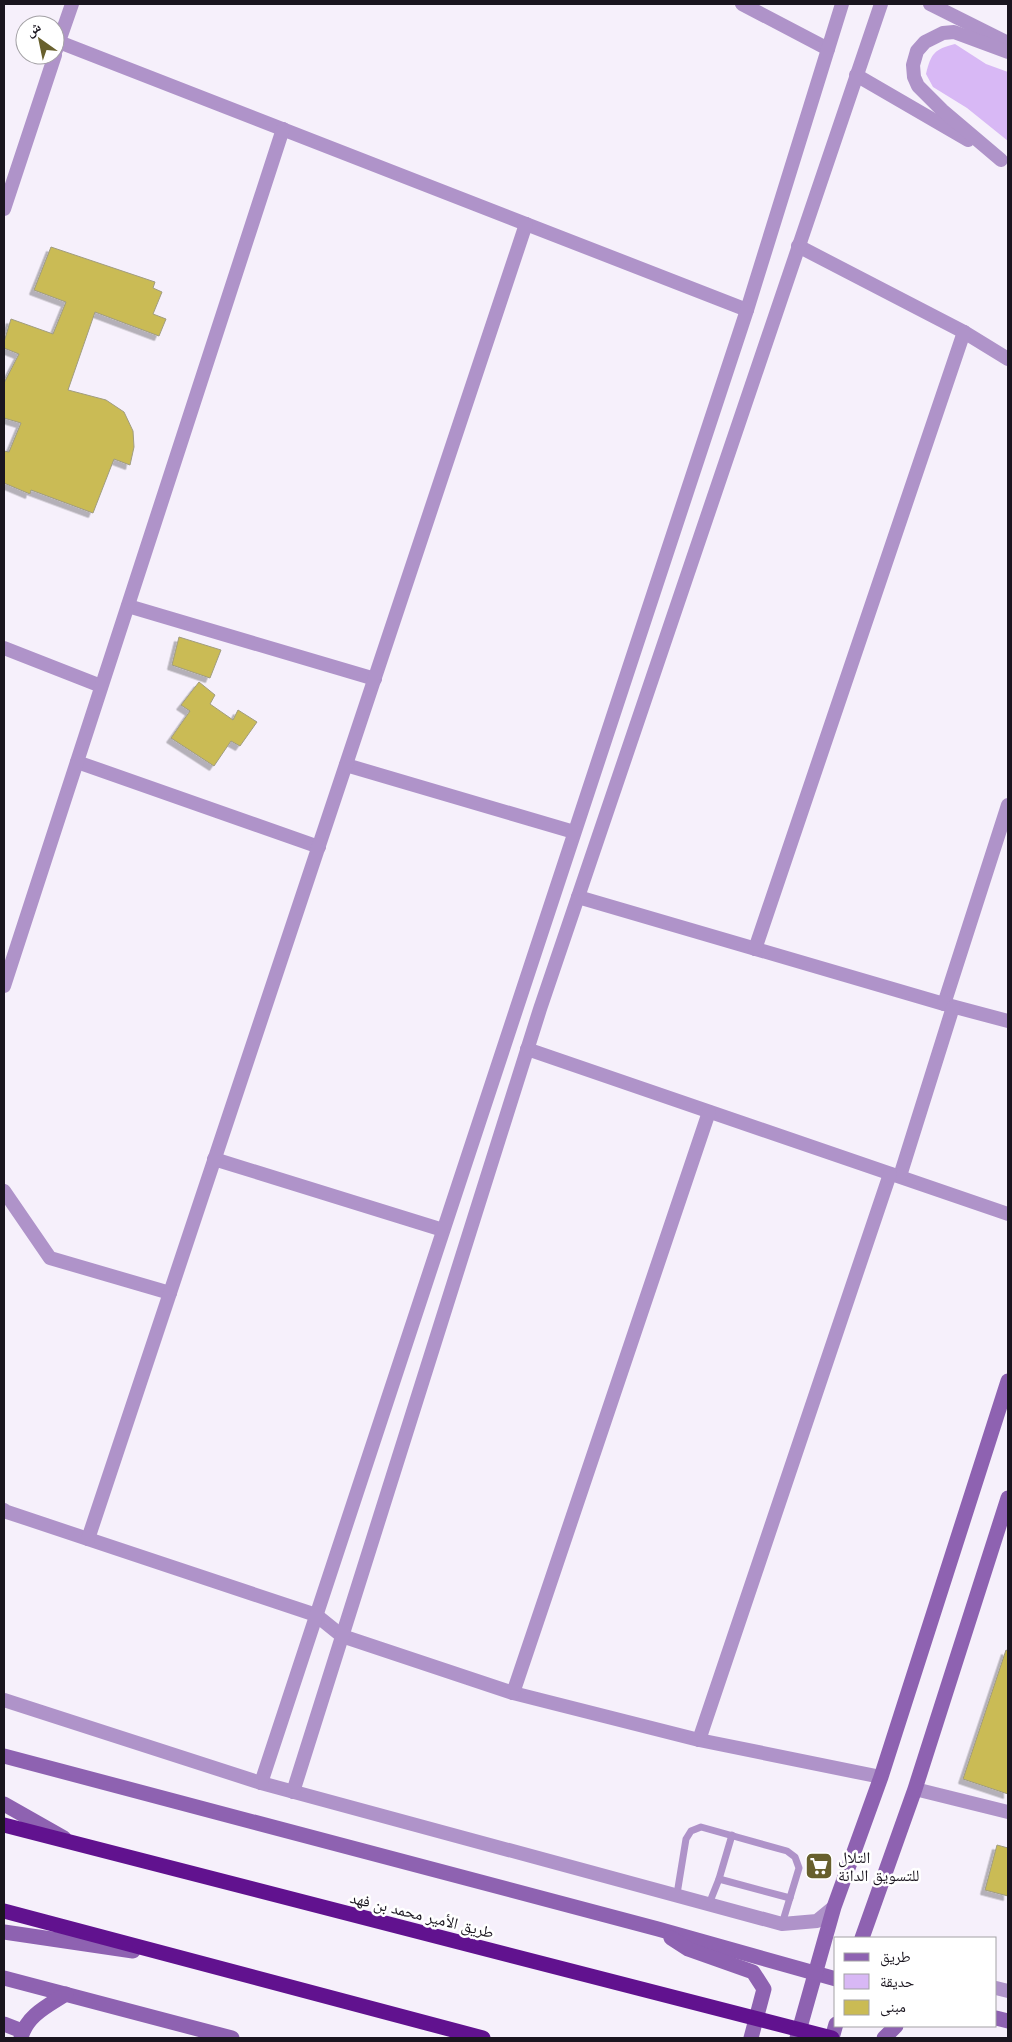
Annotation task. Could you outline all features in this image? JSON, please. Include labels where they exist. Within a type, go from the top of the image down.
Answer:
[{"type":"highway","name":"طريق الأمير محمد بن فهد","points":[[4,1825],[832,2038]]},
{"type":"highway","points":[[4,1911],[483,2038]]},
{"type":"main road","points":[[797,2038],[834,1907],[880,1777],[1008,1382]]},
{"type":"main road","points":[[867,1935],[1008,1498]]},
{"type":"main road","points":[[4,1756],[658,1929],[834,1979]]},
{"type":"main road","points":[[4,1804],[74,1843]]},
{"type":"main road","points":[[658,1929],[688,1949],[754,1972],[764,1989],[751,2038]]},
{"type":"main road","points":[[4,1932],[182,1958]]},
{"type":"main road","points":[[4,1978],[232,2038]]},
{"type":"main road","points":[[4,2024],[21,2035],[36,2013],[66,1994]]},
{"type":"main road","points":[[884,2038],[895,2027]]},
{"type":"street","points":[[65,25],[72,4]]},
{"type":"street","points":[[742,4],[828,49]]},
{"type":"street","points":[[260,1783],[747,310],[842,4]]},
{"type":"street","points":[[293,1792],[527,1049],[881,4]]},
{"type":"street","points":[[930,4],[1008,44]]},
{"type":"street","points":[[1005,162],[942,110],[918,86],[914,77],[913,65],[916,51],[925,42],[943,33],[954,32],[1008,52]]},
{"type":"street","points":[[65,54],[283,129],[747,310]]},
{"type":"street","points":[[4,209],[51,65]]},
{"type":"street","points":[[856,75],[1005,162]]},
{"type":"street","points":[[4,986],[283,129]]},
{"type":"street","points":[[88,1539],[526,224]]},
{"type":"street","points":[[798,246],[964,332],[1008,359]]},
{"type":"street","points":[[755,949],[964,332]]},
{"type":"street","points":[[128,606],[375,678]]},
{"type":"street","points":[[4,648],[102,686]]},
{"type":"street","points":[[77,762],[318,847]]},
{"type":"street","points":[[346,765],[574,832]]},
{"type":"street","points":[[699,1740],[895,1175],[949,1006],[1008,805]]},
{"type":"street","points":[[578,897],[949,1006],[1008,1021]]},
{"type":"street","points":[[527,1049],[1008,1214]]},
{"type":"street","points":[[513,1693],[709,1112]]},
{"type":"street","points":[[214,1159],[443,1230]]},
{"type":"street","points":[[4,1191],[50,1258],[170,1292]]},
{"type":"street","points":[[4,1510],[316,1615],[342,1636],[513,1693],[699,1740],[880,1777]]},
{"type":"street","points":[[4,1700],[260,1783],[677,1894],[782,1924],[817,1920],[834,1907]]},
{"type":"street","points":[[914,1789],[1008,1812]]},
{"type":"lane","points":[[677,1894],[686,1839],[691,1831],[701,1827],[732,1835],[787,1851],[795,1857],[799,1868],[782,1924]]},
{"type":"lane","points":[[709,1904],[719,1879],[732,1835]]},
{"type":"lane","points":[[719,1879],[790,1898]]},
{"type":"green space","points":[[955,44],[986,64],[1008,72],[1008,141],[967,108],[933,87],[926,74],[934,53]]},
{"type":"building","points":[[51,247],[155,282],[153,288],[162,292],[153,314],[166,319],[159,336],[95,312],[68,390],[106,400],[124,412],[133,431],[134,447],[130,465],[114,459],[93,513],[31,490],[30,494],[4,483],[4,451],[9,452],[21,423],[4,418],[4,383],[19,354],[4,348],[4,342],[11,319],[53,334],[66,302],[34,290]]},
{"type":"building","points":[[179,637],[221,650],[210,678],[172,665]]},
{"type":"building","points":[[199,682],[215,695],[210,704],[233,720],[238,710],[257,722],[240,746],[231,741],[214,766],[171,738],[190,711],[181,705]]},
{"type":"building","points":[[1006,1650],[1008,1651],[1008,1794],[963,1779]]},
{"type":"building","points":[[997,1845],[1008,1848],[1008,1896],[985,1890]]},
{"type":"place","name":"التلال للتسويق الدانة","points":[[819,1866]]}]
